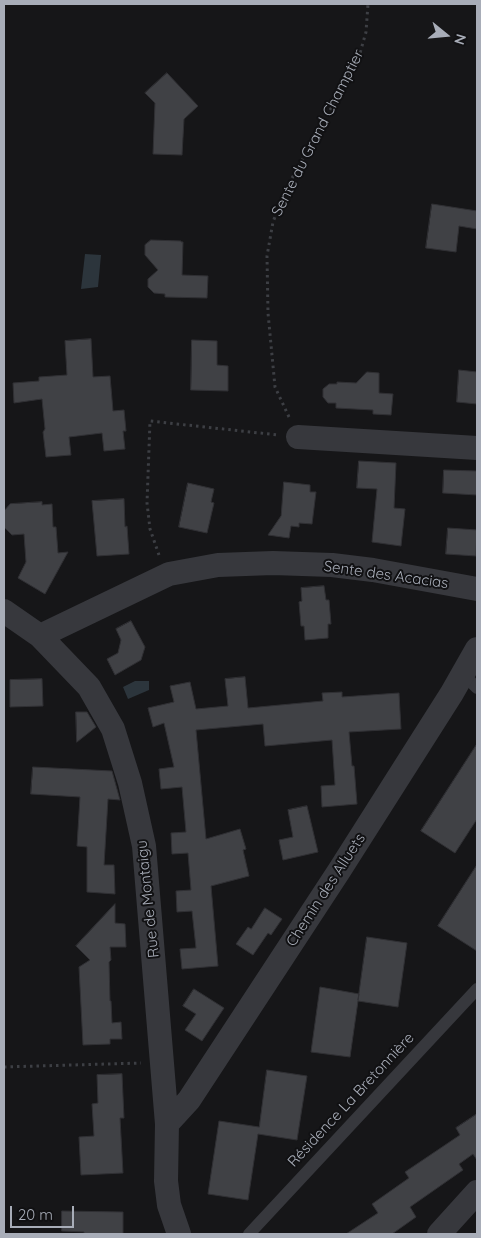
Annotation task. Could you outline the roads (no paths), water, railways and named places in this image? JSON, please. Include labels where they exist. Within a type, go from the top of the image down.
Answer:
[{"type":"street","points":[[298,437],[477,448]]},
{"type":"street","name":"Sente des Acacias","points":[[40,636],[169,574],[218,565],[273,563],[322,565],[373,570],[477,589]]},
{"type":"street","name":"Rue de Montaigu","points":[[4,611],[40,636],[90,687],[113,729],[130,783],[144,846],[167,1124],[166,1181],[169,1205],[179,1234]]},
{"type":"street","name":"Chemin des Alluets","points":[[167,1124],[190,1100],[447,701],[470,681],[477,649]]},
{"type":"street","points":[[439,1234],[477,1192]]},
{"type":"lane","name":"Résidence La Bretonnière","points":[[249,1234],[477,989]]}]
